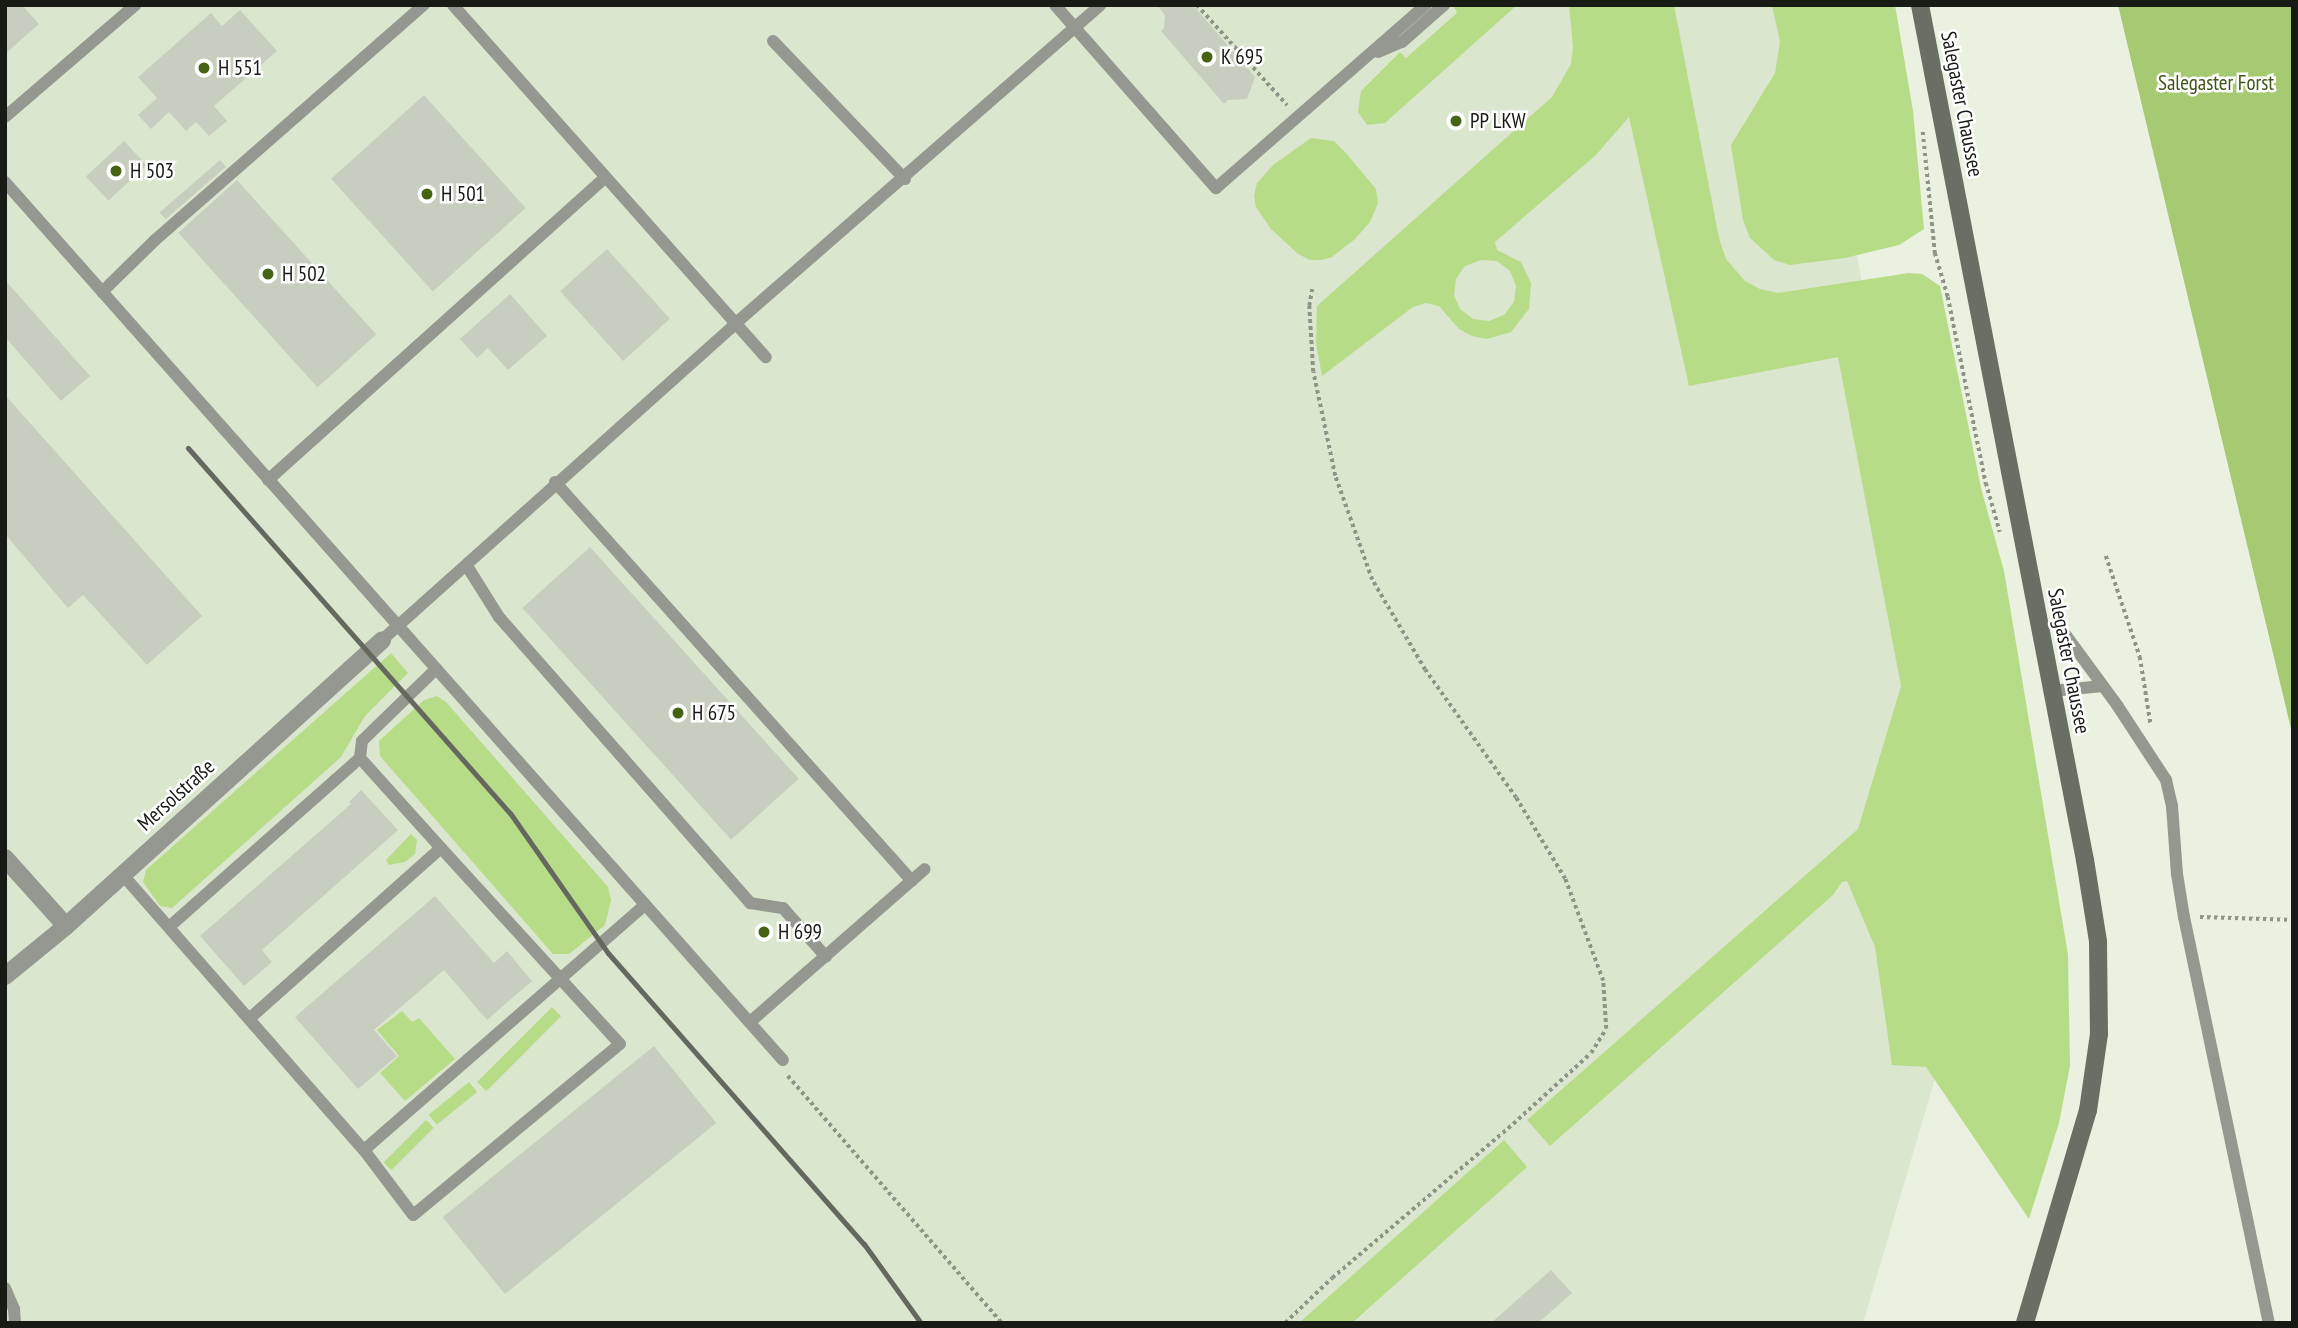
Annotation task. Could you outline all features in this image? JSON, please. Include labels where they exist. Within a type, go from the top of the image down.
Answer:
[{"type":"main road","name":"Salegaster Chaussee","points":[[1920,5],[2095,919],[2099,963],[2099,1034],[2082,1138],[2025,1323]]},
{"type":"street","name":"Mersolstraße","points":[[5,976],[66,926],[379,643]]},
{"type":"street","points":[[5,858],[66,926]]},
{"type":"lane","points":[[5,117],[135,5]]},
{"type":"lane","points":[[102,292],[154,241],[424,5]]},
{"type":"lane","points":[[453,5],[766,357]]},
{"type":"lane","points":[[1055,5],[1216,188],[1426,5]]},
{"type":"lane","points":[[379,643],[467,566],[555,482],[905,179],[1100,5]]},
{"type":"lane","points":[[1368,56],[1402,42],[1442,7]]},
{"type":"lane","points":[[773,41],[905,179]]},
{"type":"lane","points":[[268,480],[605,178]]},
{"type":"lane","points":[[5,182],[783,1060]]},
{"type":"lane","points":[[555,482],[912,881]]},
{"type":"lane","points":[[467,566],[499,617],[750,903],[783,908],[826,957]]},
{"type":"lane","points":[[2062,629],[2166,780],[2172,806],[2177,874],[2184,917],[2269,1323]]},
{"type":"lane","points":[[169,928],[360,758],[362,741],[436,669]]},
{"type":"lane","points":[[2052,691],[2103,686]]},
{"type":"lane","points":[[122,874],[364,1150],[413,1215],[620,1044],[360,758]]},
{"type":"lane","points":[[249,1019],[441,848]]},
{"type":"lane","points":[[750,1023],[925,869]]},
{"type":"lane","points":[[364,1150],[645,905]]},
{"type":"lane","points":[[5,1289],[14,1309],[15,1323]]},
{"type":"path","points":[[1197,5],[1298,117]]},
{"type":"path","points":[[1923,131],[1935,253],[1948,297],[1986,483],[2001,533]]},
{"type":"path","points":[[1285,1323],[1332,1278],[1581,1062],[1606,1029],[1603,981],[1565,879],[1516,798],[1425,670],[1371,580],[1335,476],[1316,385],[1309,306],[1312,289]]},
{"type":"path","points":[[2106,556],[2140,657],[2153,741],[2152,756]]},
{"type":"path","points":[[2184,917],[2293,920]]},
{"type":"path","points":[[783,1060],[780,1066],[1002,1323]]},
{"type":"shaded area","points":[[5,5],[1808,5],[1941,687],[1977,936],[1863,1323],[5,1323]]},
{"type":"green space","points":[[1453,5],[1517,5],[1385,123],[1367,125],[1358,112],[1361,91],[1400,52],[1406,58],[1457,13]]},
{"type":"green space","points":[[1569,5],[1674,5],[1719,238],[1726,259],[1745,281],[1760,289],[1778,293],[1909,273],[1922,274],[1940,286],[1981,488],[2004,571],[2068,955],[2070,1066],[2059,1123],[2029,1219],[1926,1067],[1892,1065],[1875,947],[1847,881],[1842,882],[1833,895],[1550,1146],[1527,1120],[1858,829],[1901,686],[1838,357],[1689,386],[1629,117],[1596,155],[1495,242],[1497,250],[1521,262],[1531,283],[1529,309],[1511,332],[1487,339],[1472,336],[1459,329],[1439,306],[1426,303],[1413,307],[1322,376],[1316,343],[1317,306],[1552,97],[1571,64],[1573,46]],"holes":[[[1481,260],[1497,261],[1510,271],[1516,286],[1514,302],[1504,315],[1489,321],[1473,319],[1460,309],[1454,295],[1456,279],[1465,266]]]},
{"type":"green space","points":[[1772,5],[1895,5],[1913,111],[1924,229],[1899,245],[1845,258],[1790,265],[1774,260],[1750,238],[1743,220],[1731,145],[1775,73],[1780,42]]},
{"type":"green space","name":"Salegaster Forst","points":[[2118,5],[2293,5],[2293,737]]},
{"type":"green space","points":[[1311,138],[1334,141],[1376,189],[1378,203],[1370,222],[1355,239],[1332,257],[1322,260],[1310,260],[1298,254],[1271,229],[1256,207],[1254,196],[1257,183],[1273,165]]},
{"type":"green space","points":[[391,653],[408,673],[365,716],[341,757],[172,908],[160,906],[143,882],[146,870]]},
{"type":"green space","points":[[437,696],[446,702],[608,887],[611,900],[605,925],[569,954],[553,954],[380,756],[379,741],[424,700]]},
{"type":"green space","points":[[411,834],[417,840],[415,854],[405,862],[389,865],[386,860]]},
{"type":"green space","points":[[552,1007],[561,1016],[486,1091],[477,1082]]},
{"type":"green space","points":[[402,1011],[412,1022],[419,1018],[455,1059],[405,1101],[380,1073],[399,1056],[377,1030]]},
{"type":"green space","points":[[469,1082],[477,1092],[437,1125],[429,1115]]},
{"type":"green space","points":[[426,1120],[434,1128],[391,1170],[384,1162]]},
{"type":"green space","points":[[1504,1140],[1527,1167],[1352,1323],[1299,1323]]},
{"type":"building","points":[[5,5],[22,5],[39,24],[5,54]]},
{"type":"building","name":"K 695","points":[[1157,5],[1193,5],[1255,77],[1247,99],[1228,100],[1224,104],[1161,31],[1164,28],[1165,15]]},
{"type":"building","name":"H 551","points":[[240,10],[277,51],[214,106],[227,121],[209,136],[196,122],[186,131],[169,112],[151,129],[138,115],[157,98],[138,77],[211,13],[222,26]]},
{"type":"building","name":"H 501","points":[[424,95],[526,208],[433,292],[331,179]]},
{"type":"building","name":"H 503","points":[[124,141],[147,165],[108,201],[86,176]]},
{"type":"building","points":[[220,160],[226,167],[166,219],[160,212]]},
{"type":"building","name":"H 502","points":[[237,180],[376,335],[317,387],[178,233]]},
{"type":"building","points":[[607,249],[670,319],[623,361],[560,291]]},
{"type":"building","points":[[5,280],[90,376],[61,401],[5,337]]},
{"type":"building","points":[[510,294],[547,336],[508,370],[488,348],[477,358],[460,339]]},
{"type":"building","points":[[5,395],[202,616],[147,665],[83,595],[68,608],[5,534]]},
{"type":"building","name":"H 675","points":[[590,547],[799,779],[731,840],[522,608]]},
{"type":"building","points":[[361,790],[398,830],[262,950],[272,962],[244,986],[200,936],[351,804],[349,802]]},
{"type":"building","points":[[435,896],[494,963],[507,951],[532,981],[487,1020],[444,970],[374,1030],[397,1056],[358,1089],[295,1017]]},
{"type":"building","points":[[654,1046],[716,1123],[505,1294],[443,1217]]},
{"type":"building","points":[[1551,1270],[1572,1293],[1538,1323],[1491,1323]]},
{"type":"railway","points":[[188,448],[510,813],[608,953],[864,1244],[921,1323]]},
{"type":"place","name":"K 695","points":[[1207,57]]},
{"type":"place","name":"H 551","points":[[204,68]]},
{"type":"place","name":"PP LKW","points":[[1456,121]]},
{"type":"place","name":"H 503","points":[[116,171]]},
{"type":"place","name":"H 501","points":[[427,194]]},
{"type":"place","name":"H 502","points":[[268,274]]},
{"type":"place","name":"H 675","points":[[678,713]]},
{"type":"place","name":"H 699","points":[[764,932]]}]
